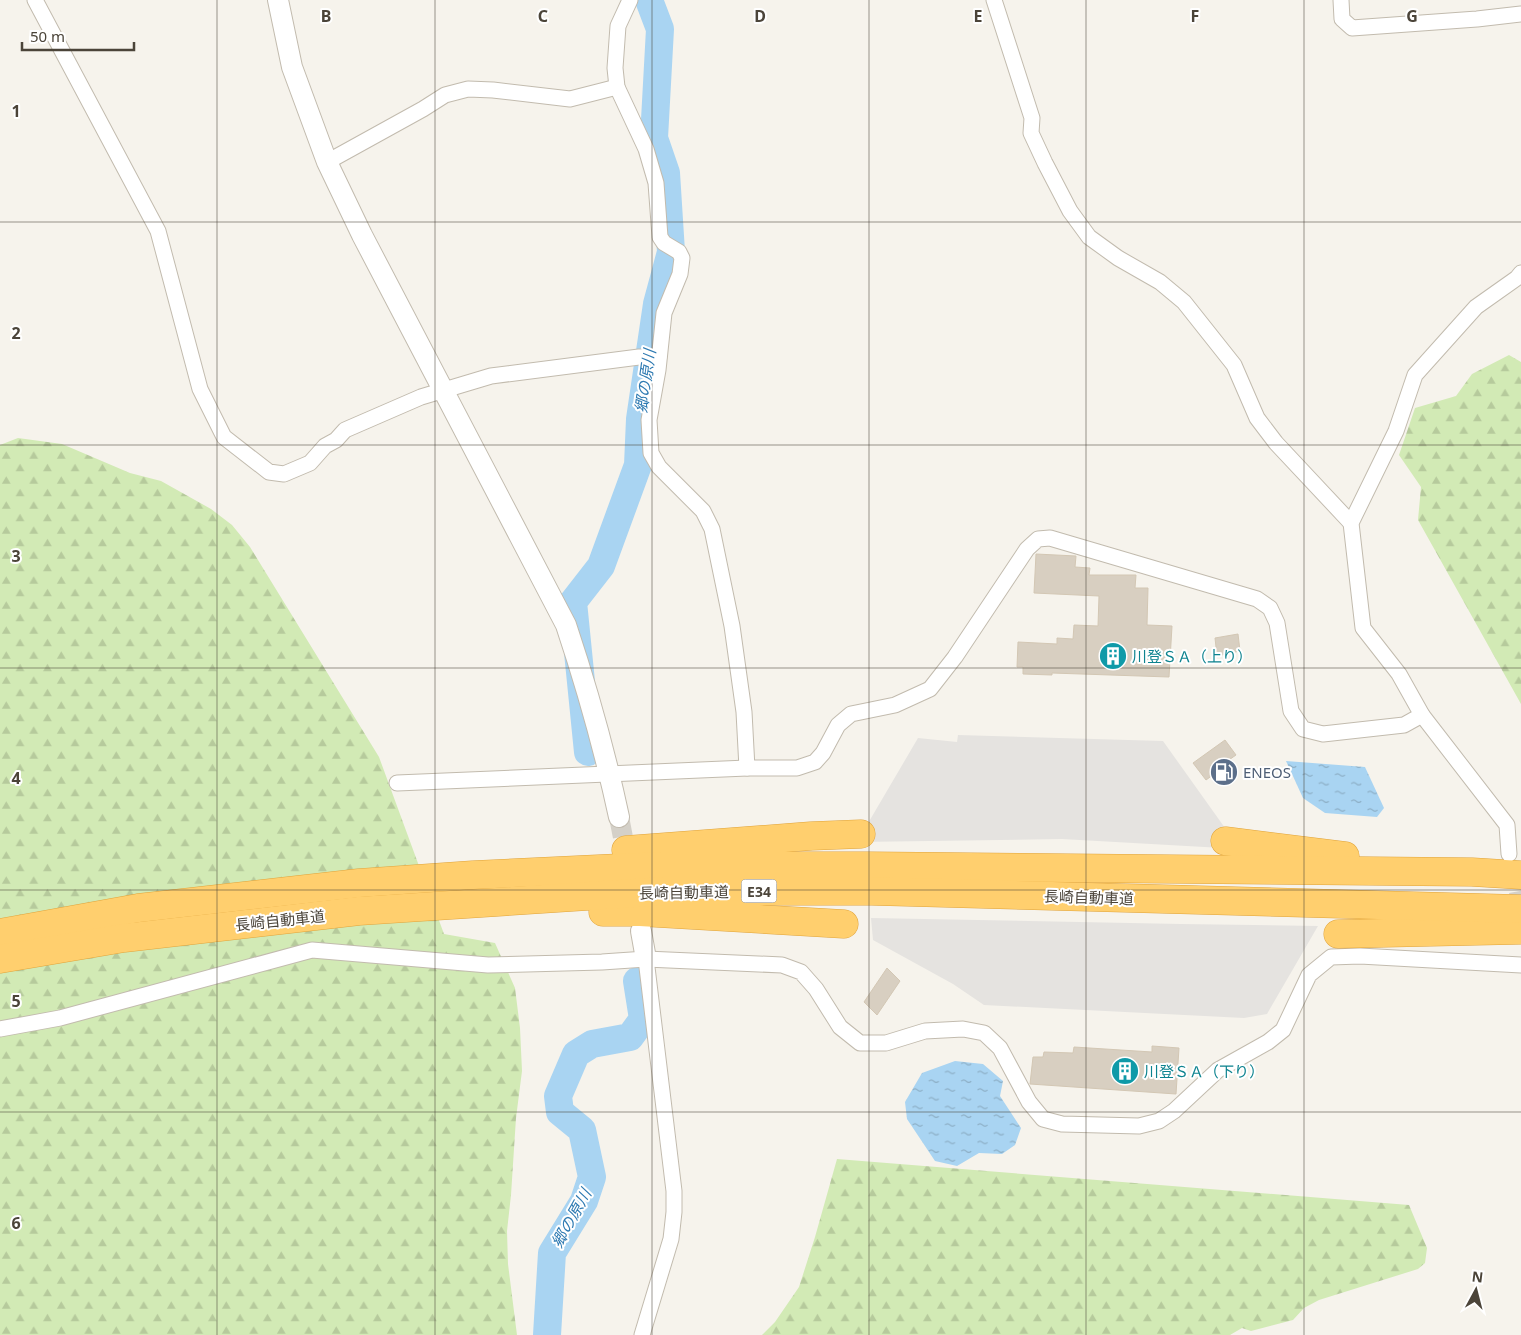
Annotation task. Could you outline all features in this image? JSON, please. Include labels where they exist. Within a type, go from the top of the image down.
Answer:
[{"type":"highway","points":[[359,883],[512,859],[811,836],[861,834]]},
{"type":"highway","points":[[1225,840],[1472,872]]},
{"type":"highway","name":"長崎自動車道","points":[[0,933],[138,908],[359,883],[473,875],[672,866],[1472,872],[1515,864]]},
{"type":"highway","name":"長崎自動車道","points":[[0,959],[124,938],[359,911],[665,891],[872,891],[1521,910]]},
{"type":"highway","points":[[476,903],[578,912],[640,912],[844,924]]},
{"type":"highway","points":[[1338,934],[1521,930]]},
{"type":"street","points":[[35,0],[158,231],[200,389],[224,438],[269,472],[284,474],[310,463],[325,446],[336,440],[346,430],[421,397],[491,376],[639,357],[659,357]]},
{"type":"street","points":[[278,0],[292,67],[327,162],[362,236],[566,625],[584,680],[619,817]]},
{"type":"street","points":[[630,0],[618,26],[614,68],[617,87],[646,149],[656,183],[660,237],[664,243],[679,252],[682,258],[680,274],[664,313],[649,420],[651,453],[659,467],[703,511],[712,529],[732,626],[744,712],[747,768]]},
{"type":"street","points":[[994,0],[1032,118],[1031,134],[1070,211],[1089,237],[1118,258],[1160,282],[1184,302],[1234,366],[1257,418],[1276,443],[1351,523]]},
{"type":"street","points":[[1341,0],[1342,19],[1352,28],[1521,14]]},
{"type":"street","points":[[327,162],[445,95],[468,90],[493,90],[570,99],[617,87]]},
{"type":"street","points":[[1515,864],[1514,824],[1422,715],[1399,674],[1364,628],[1351,523],[1396,431],[1415,375],[1476,306],[1517,278],[1521,273]]},
{"type":"street","points":[[397,782],[747,768],[797,768],[816,762],[838,725],[851,714],[895,705],[930,690],[955,657],[1027,549],[1038,540],[1050,538],[1257,599],[1270,608],[1277,622],[1291,711],[1303,729],[1323,734],[1404,726],[1422,715]]},
{"type":"street","points":[[641,931],[674,1191],[671,1239],[642,1335]]},
{"type":"street","points":[[0,1029],[60,1018],[312,950],[488,965],[646,959],[782,965],[801,972],[816,989],[840,1027],[860,1043],[886,1043],[925,1031],[963,1029],[984,1032],[1000,1048],[1029,1102],[1043,1119],[1062,1124],[1139,1126],[1159,1121],[1174,1111],[1218,1070],[1268,1042],[1283,1030],[1309,975],[1331,957],[1360,956],[1521,965]]},
{"type":"green space","points":[[1509,355],[1521,362],[1521,704],[1418,520],[1421,487],[1399,455],[1415,408],[1456,396],[1472,374]]},
{"type":"green space","points":[[18,438],[62,444],[130,473],[161,481],[211,509],[232,525],[250,547],[379,757],[444,934],[495,943],[515,988],[520,1028],[522,1071],[516,1118],[507,1231],[508,1264],[517,1335],[0,1335],[0,445]]},
{"type":"green space","points":[[837,1159],[1409,1205],[1427,1248],[1425,1263],[1418,1269],[1319,1300],[1304,1308],[1293,1320],[1251,1331],[1242,1328],[1230,1335],[762,1335],[775,1322],[799,1287]]},
{"type":"shaded area","points":[[958,735],[1163,741],[1240,849],[1062,839],[857,842],[918,738],[957,742]]},
{"type":"shaded area","points":[[871,918],[1318,926],[1267,1014],[1244,1018],[984,1005],[953,984],[873,940]]},
{"type":"water","points":[[1286,761],[1365,767],[1384,808],[1377,817],[1325,813],[1303,798]]},
{"type":"water","points":[[955,1061],[983,1064],[1003,1081],[1000,1096],[1021,1128],[1015,1145],[1002,1154],[979,1153],[957,1166],[935,1161],[907,1119],[905,1102],[922,1073]]},
{"type":"building","points":[[1036,554],[1076,556],[1075,567],[1090,568],[1089,575],[1136,575],[1135,588],[1148,588],[1147,625],[1172,626],[1169,677],[1052,673],[1052,675],[1023,674],[1023,667],[1017,667],[1018,642],[1057,644],[1057,638],[1073,639],[1074,625],[1098,626],[1099,596],[1034,593]]},
{"type":"building","points":[[1238,634],[1240,651],[1217,656],[1215,638]]},
{"type":"building","points":[[1225,740],[1236,755],[1226,762],[1228,764],[1206,780],[1193,763]]},
{"type":"building","points":[[887,968],[900,981],[877,1015],[864,1002]]},
{"type":"building","name":"川登ＳＡ（下り）","points":[[1152,1046],[1179,1048],[1176,1094],[1030,1084],[1033,1057],[1043,1057],[1044,1052],[1073,1053],[1074,1047],[1152,1052]]},
{"type":"waterway","name":"郷の原川","points":[[588,752],[573,602],[601,566],[638,465],[640,419],[657,304],[671,252],[666,173],[654,138],[660,29],[649,0]]},
{"type":"waterway","name":"郷の原川","points":[[547,1335],[552,1253],[584,1201],[592,1177],[582,1130],[560,1112],[558,1096],[576,1054],[592,1044],[630,1037],[643,1019],[637,981]]},
{"type":"tunnel","points":[[619,817],[628,863]]},
{"type":"tunnel","points":[[1512,869],[1521,915]]},
{"type":"place","name":"川登ＳＡ（上り）","points":[[1113,656]]},
{"type":"place","name":"ENEOS","points":[[1224,772]]},
{"type":"place","name":"川登ＳＡ（下り）","points":[[1125,1071]]}]
